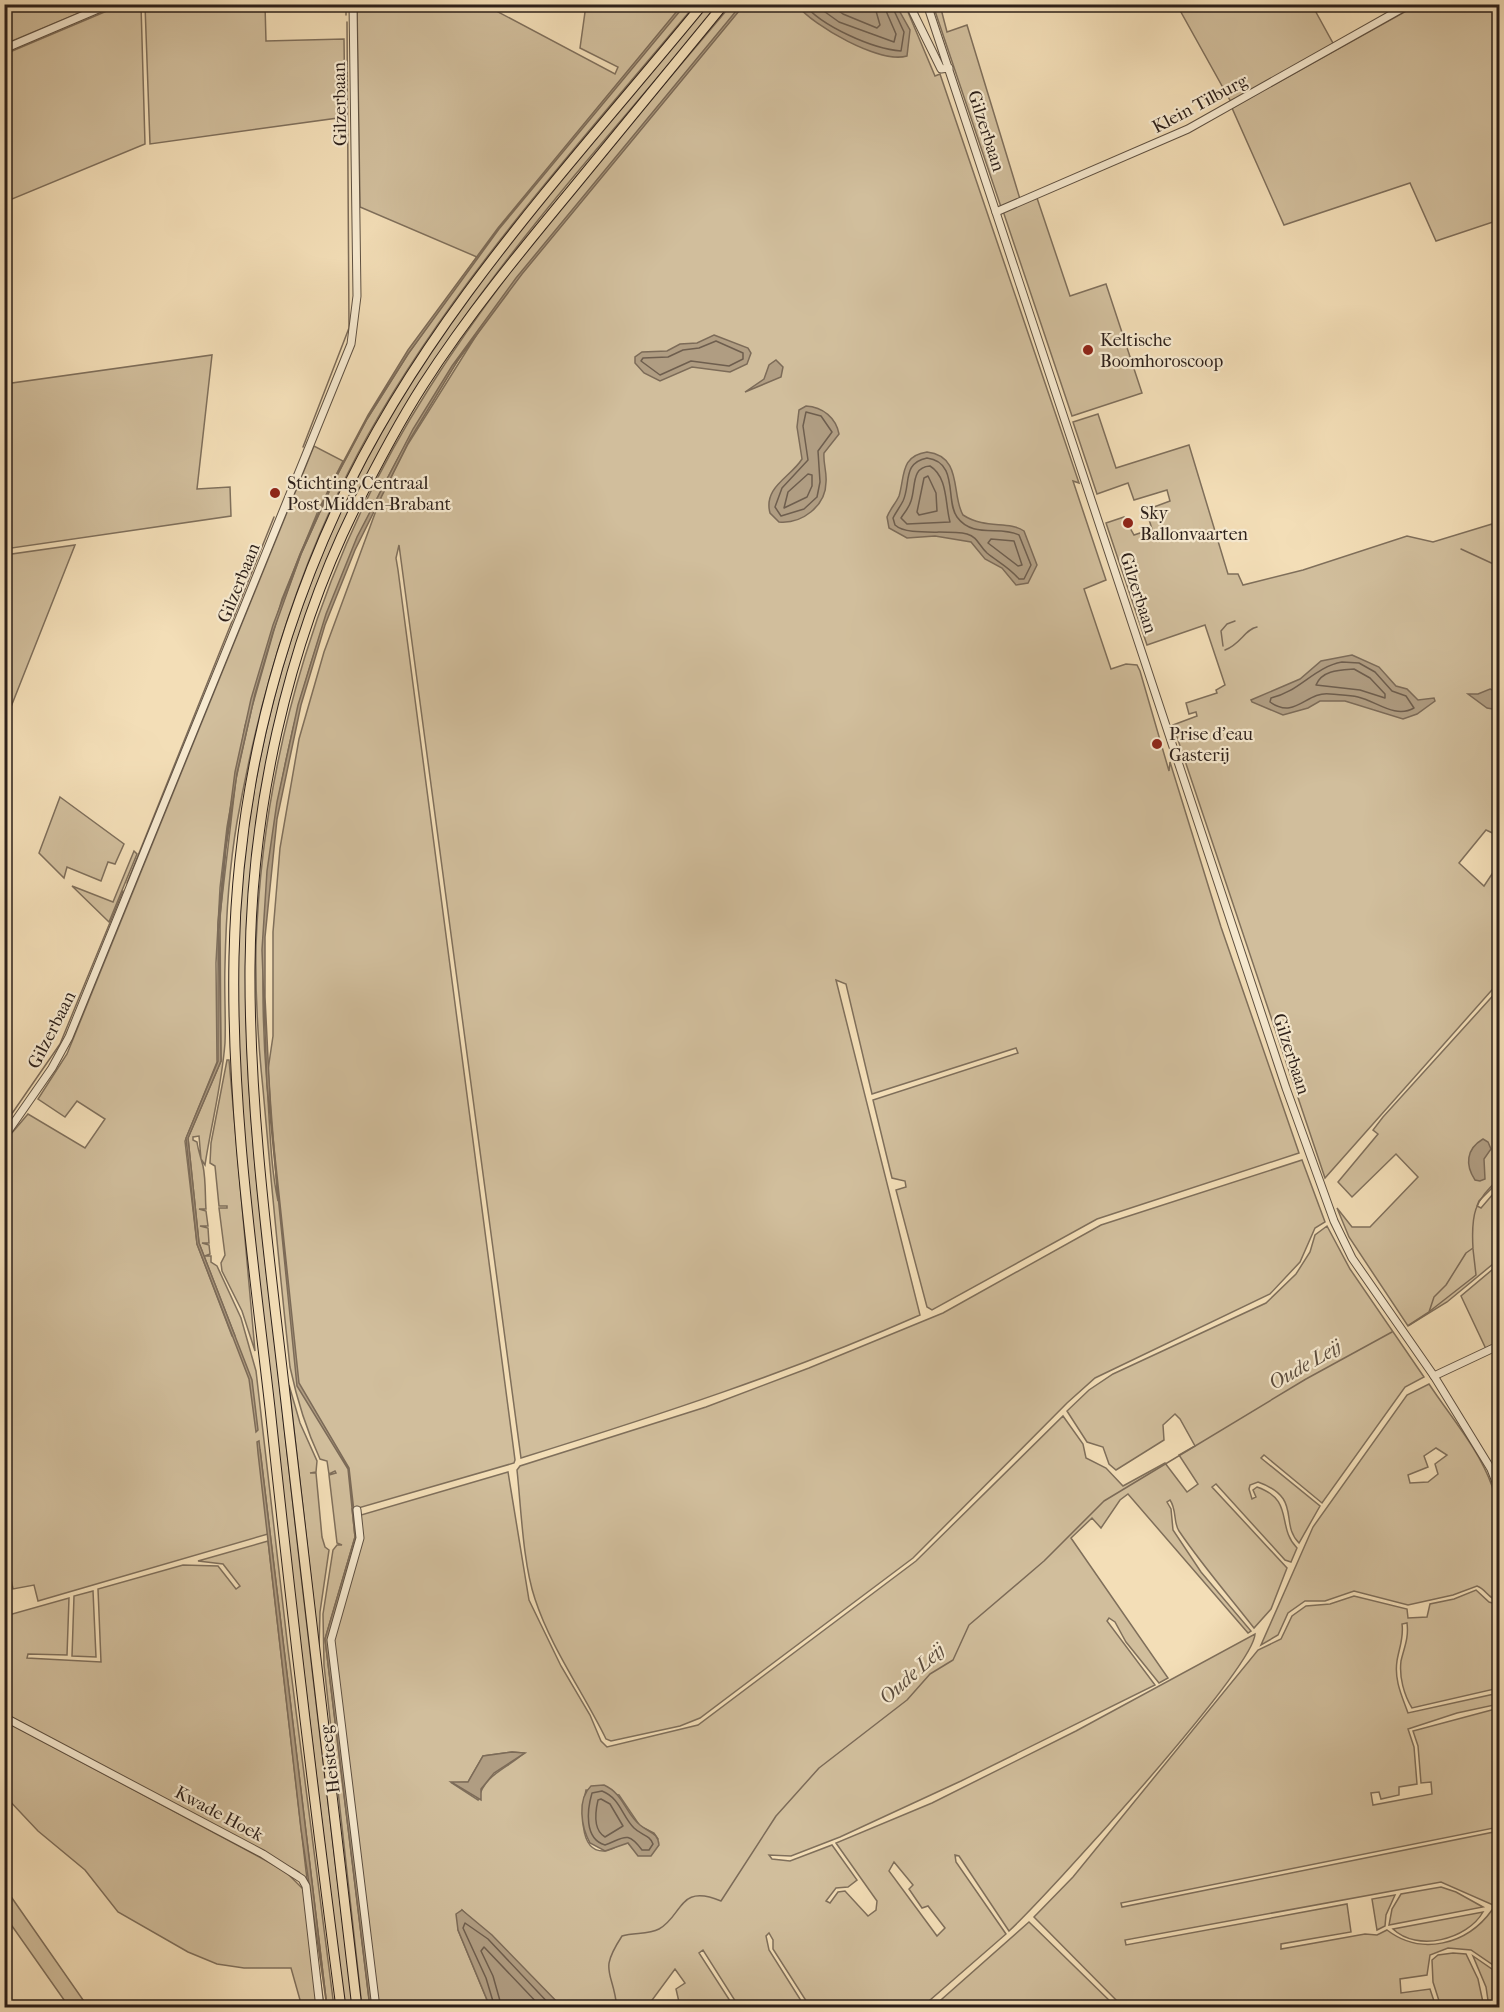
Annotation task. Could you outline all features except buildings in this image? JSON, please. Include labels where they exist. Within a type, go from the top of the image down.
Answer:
[{"type":"highway","points":[[341,2007],[309,1761],[237,1086],[235,919],[246,814],[258,742],[283,646],[310,572],[338,506],[377,430],[439,333],[496,256],[703,4]]},
{"type":"highway","points":[[357,2007],[318,1690],[255,1104],[250,962],[257,851],[266,796],[286,699],[326,577],[353,513],[403,418],[452,341],[509,265],[724,4]]},
{"type":"street","points":[[4,49],[110,4]]},
{"type":"street","name":"Gilzerbaan","points":[[4,1137],[52,1068],[69,1037],[351,344],[357,296],[353,4]]},
{"type":"street","points":[[909,4],[940,69],[949,68]]},
{"type":"street","name":"Gilzerbaan","points":[[927,4],[1308,1157],[1322,1181],[1332,1222],[1352,1258],[1408,1332],[1491,1469],[1500,1492]]},
{"type":"street","name":"Klein Tilburg","points":[[996,212],[1188,129],[1410,4]]},
{"type":"street","points":[[1434,1376],[1500,1345]]},
{"type":"street","name":"Heisteeg","points":[[357,1510],[360,1538],[331,1640],[376,2007]]},
{"type":"street","name":"Kwade Hoek","points":[[4,1717],[263,1854],[302,1880],[306,1886],[320,2007]]},
{"type":"shaded area","points":[[5,4],[98,4],[98,5],[5,44]]},
{"type":"shaded area","points":[[121,5],[141,5],[145,144],[5,202],[5,54]]},
{"type":"shaded area","points":[[145,5],[265,5],[266,41],[344,39],[345,117],[150,144]]},
{"type":"shaded area","points":[[357,5],[485,5],[615,74],[618,67],[580,48],[586,5],[695,5],[522,212],[440,321],[368,435],[323,527],[303,575],[271,672],[258,721],[237,822],[227,911],[224,1058],[205,1165],[201,1159],[205,1177],[206,1209],[199,1209],[206,1211],[208,1226],[200,1226],[208,1228],[209,1243],[202,1243],[209,1245],[210,1254],[205,1256],[211,1256],[211,1262],[217,1266],[241,1318],[256,1371],[288,1649],[334,2007],[327,2007],[260,1449],[268,1534],[38,1601],[34,1585],[13,1589],[9,1570],[5,1570],[5,1141],[28,1114],[85,1148],[105,1119],[77,1101],[65,1117],[38,1099],[67,1054],[314,446],[343,461],[318,511],[282,599],[245,726],[227,827],[220,888],[216,963],[217,1062],[185,1141],[197,1244],[232,1336],[235,1336],[199,1243],[188,1138],[221,1061],[220,915],[236,779],[252,707],[278,616],[301,554],[333,483],[367,419],[408,354],[477,257],[360,207]],"holes":[[[199,1136],[201,1159],[197,1142],[193,1140],[193,1137]]]},
{"type":"shaded area","points":[[707,5],[719,5],[531,228],[444,346],[405,407],[370,470],[342,528],[318,588],[297,649],[266,774],[249,902],[246,967],[248,1075],[262,1237],[353,2007],[344,2007],[290,1558],[243,1120],[237,1005],[238,947],[241,888],[258,770],[270,712],[305,599],[351,490],[386,423],[426,359],[514,237]]},
{"type":"shaded area","points":[[731,5],[905,5],[935,76],[940,74],[1079,483],[1073,481],[1106,580],[1084,589],[1111,669],[1126,664],[1137,665],[1140,671],[1169,771],[1170,762],[1221,927],[1299,1153],[1097,1219],[932,1310],[927,1307],[896,1190],[906,1187],[905,1181],[892,1178],[873,1100],[1018,1053],[1016,1048],[872,1094],[846,984],[836,980],[920,1315],[723,1392],[521,1458],[399,545],[396,558],[515,1460],[514,1463],[358,1508],[358,1535],[331,1634],[358,1886],[328,1640],[356,1538],[352,1508],[355,1537],[325,1639],[370,2008],[362,2007],[324,1665],[323,1614],[333,1550],[337,1545],[342,1545],[337,1543],[329,1475],[336,1473],[335,1471],[329,1474],[327,1461],[320,1459],[315,1448],[302,1414],[290,1367],[256,1000],[256,946],[261,873],[271,800],[286,728],[305,657],[329,587],[357,519],[390,454],[428,390],[497,289],[573,193]],"holes":[[[484,323],[408,444],[381,497],[324,652],[299,739],[280,848],[273,932],[273,1036],[268,1070],[278,1201],[273,1173],[263,981],[268,879],[282,780],[305,684],[336,590],[377,499],[426,410]]]},
{"type":"shaded area","points":[[933,5],[940,5],[947,32],[967,25],[1020,199],[1001,207]]},
{"type":"shaded area","points":[[1177,5],[1312,5],[1334,45],[1231,102]]},
{"type":"shaded area","points":[[1417,5],[1495,5],[1500,15],[1499,220],[1436,241],[1410,183],[1284,225],[1232,108]]},
{"type":"shaded area","points":[[1037,198],[1070,296],[1106,284],[1142,393],[1072,416],[1003,211]]},
{"type":"shaded area","points":[[212,355],[197,489],[230,487],[231,516],[5,549],[5,384]]},
{"type":"shaded area","points":[[1098,414],[1116,468],[1189,445],[1228,574],[1238,574],[1243,585],[1303,570],[1407,536],[1433,542],[1492,524],[1495,535],[1499,534],[1499,836],[1486,830],[1459,863],[1484,886],[1496,868],[1499,851],[1499,982],[1325,1178],[1173,725],[1197,716],[1196,712],[1189,714],[1186,703],[1217,693],[1216,690],[1225,685],[1205,625],[1147,645],[1106,523],[1124,517],[1128,529],[1130,528],[1134,535],[1152,529],[1146,510],[1170,501],[1167,490],[1134,500],[1128,483],[1097,494],[1073,422]]},
{"type":"shaded area","points":[[75,545],[5,722],[5,555]]},
{"type":"shaded area","points":[[60,797],[124,844],[115,864],[108,862],[101,881],[67,867],[64,878],[39,853]]},
{"type":"shaded area","points":[[134,851],[137,854],[109,922],[72,886],[113,902]]},
{"type":"shaded area","points":[[1499,989],[1499,1043],[1495,1048],[1500,1059],[1499,1181],[1479,1201],[1477,1206],[1481,1208],[1499,1187],[1499,1259],[1447,1302],[1408,1326],[1349,1237],[1337,1208],[1352,1227],[1370,1227],[1418,1177],[1396,1154],[1352,1197],[1338,1182],[1378,1134],[1373,1130],[1383,1117]]},
{"type":"shaded area","points":[[227,1060],[229,1060],[255,1351],[242,1311],[222,1271],[221,1263],[225,1255],[219,1208],[227,1208],[227,1206],[219,1206],[215,1166],[210,1163],[211,1143]]},
{"type":"shaded area","points":[[1302,1160],[1325,1222],[1315,1228],[1300,1262],[1270,1294],[1095,1378],[1067,1403],[913,1558],[700,1718],[680,1726],[611,1741],[606,1739],[558,1652],[535,1599],[523,1535],[517,1470],[520,1466],[706,1407],[809,1368],[943,1313],[1101,1225]]},
{"type":"shaded area","points":[[1327,1226],[1350,1269],[1424,1377],[1405,1387],[1322,1503],[1264,1455],[1261,1458],[1320,1506],[1299,1543],[1290,1527],[1288,1511],[1281,1495],[1258,1482],[1250,1485],[1252,1499],[1256,1497],[1253,1490],[1257,1487],[1269,1492],[1281,1506],[1287,1531],[1297,1548],[1291,1562],[1285,1560],[1216,1484],[1212,1487],[1287,1568],[1271,1609],[1254,1628],[1179,1531],[1172,1504],[1170,1500],[1167,1502],[1171,1509],[1173,1530],[1201,1572],[1251,1631],[1248,1633],[1128,1494],[1120,1500],[1101,1528],[1092,1518],[1071,1538],[1168,1678],[1159,1683],[1126,1642],[1115,1622],[1109,1618],[1107,1621],[1155,1685],[961,1781],[840,1837],[791,1856],[769,1855],[772,1859],[790,1861],[832,1845],[857,1880],[848,1887],[836,1888],[826,1901],[830,1903],[838,1892],[845,1891],[868,1916],[876,1910],[877,1901],[836,1843],[932,1803],[1076,1731],[1255,1634],[1246,1655],[1221,1690],[1103,1831],[1009,1931],[959,1856],[955,1855],[956,1862],[1006,1934],[922,2007],[810,2007],[773,1949],[773,1940],[769,1933],[766,1936],[769,1950],[805,2007],[739,2007],[703,1950],[699,1953],[734,2007],[672,2007],[679,2002],[676,1989],[685,1983],[675,1969],[647,2007],[562,2007],[462,1910],[458,1930],[490,2007],[377,2007],[333,1639],[362,1536],[361,1515],[508,1472],[529,1600],[561,1666],[590,1715],[601,1741],[607,1747],[698,1725],[916,1561],[1063,1416],[1083,1444],[1086,1458],[1106,1468],[1123,1486],[1165,1463],[1187,1492],[1198,1484],[1179,1455],[1195,1446],[1175,1414],[1163,1425],[1164,1440],[1116,1470],[1109,1464],[1103,1447],[1087,1442],[1067,1411],[1089,1390],[1113,1374],[1266,1303],[1296,1274],[1310,1252],[1315,1235]],"holes":[[[512,1752],[524,1753],[485,1784],[478,1800],[452,1783],[468,1782],[483,1756]],[[586,1790],[619,1795],[640,1826],[654,1833],[658,1839],[634,1850],[628,1843],[605,1851],[596,1850],[590,1845],[583,1827]],[[894,1862],[913,1885],[909,1889],[922,1908],[928,1906],[945,1928],[937,1936],[889,1871]]]},
{"type":"shaded area","points":[[1499,1264],[1499,1343],[1486,1349],[1461,1296]]},
{"type":"shaded area","points":[[1429,1384],[1472,1446],[1486,1472],[1496,1499],[1500,1528],[1499,1600],[1477,1586],[1453,1595],[1408,1605],[1354,1591],[1325,1601],[1305,1601],[1288,1613],[1278,1635],[1261,1645],[1313,1527],[1407,1395]],"holes":[[[1436,1448],[1447,1455],[1435,1464],[1438,1474],[1428,1482],[1410,1483],[1408,1475],[1428,1467],[1424,1456]]]},
{"type":"shaded area","points":[[289,1385],[300,1423],[317,1461],[316,1472],[310,1473],[316,1473],[322,1537],[325,1547],[329,1550],[320,1612],[319,1649]]},
{"type":"shaded area","points":[[268,1541],[324,2007],[321,2007],[307,1884],[299,1872],[5,1714],[5,1616],[69,1598],[67,1655],[28,1654],[27,1658],[101,1662],[98,1589],[183,1565],[218,1566],[236,1589],[240,1586],[223,1564],[198,1561]]},
{"type":"shaded area","points":[[1476,1590],[1489,1602],[1499,1605],[1499,1688],[1412,1708],[1404,1692],[1401,1679],[1401,1661],[1407,1638],[1407,1623],[1402,1624],[1402,1638],[1396,1668],[1398,1681],[1408,1713],[1499,1693],[1499,1704],[1457,1713],[1408,1729],[1414,1747],[1417,1784],[1399,1787],[1399,1795],[1381,1799],[1379,1792],[1371,1793],[1373,1805],[1432,1794],[1431,1782],[1421,1783],[1418,1746],[1413,1731],[1499,1708],[1499,1827],[1121,1903],[1122,1907],[1499,1831],[1499,1904],[1493,1905],[1441,1882],[1125,1940],[1126,1945],[1347,1904],[1351,1932],[1281,1944],[1281,1949],[1365,1934],[1377,1935],[1387,1930],[1414,1943],[1443,1943],[1470,1932],[1492,1910],[1499,1909],[1499,1969],[1471,1950],[1448,1948],[1430,1955],[1427,1975],[1400,1979],[1401,1993],[1430,1989],[1436,2007],[1344,2007],[1320,2001],[1307,2001],[1307,2005],[1332,2007],[1123,2007],[1034,1917],[1073,1877],[1258,1650],[1281,1639],[1292,1616],[1306,1606],[1330,1604],[1354,1596],[1407,1609],[1408,1618],[1427,1617],[1430,1604],[1454,1599]]},
{"type":"shaded area","points":[[93,1591],[96,1657],[72,1656],[74,1596]]},
{"type":"shaded area","points":[[5,1721],[286,1872],[303,1889],[318,2007],[302,2007],[291,1968],[244,1968],[217,1964],[188,1952],[118,1912],[85,1870],[38,1831],[5,1796],[4,1774],[8,1768],[5,1765]]},
{"type":"shaded area","points":[[1441,1887],[1456,1892],[1483,1907],[1389,1925],[1392,1909],[1401,1894]]},
{"type":"shaded area","points":[[5,1888],[88,2007],[69,2007],[5,1916]]},
{"type":"shaded area","points":[[1395,1895],[1386,1915],[1385,1926],[1377,1930],[1372,1899]]},
{"type":"shaded area","points":[[1483,1912],[1466,1930],[1441,1940],[1415,1940],[1393,1929]]},
{"type":"shaded area","points":[[1029,1922],[1116,2007],[933,2007]]},
{"type":"shaded area","points":[[1466,1954],[1478,1979],[1484,2007],[1441,2007],[1433,1982],[1432,1960],[1438,1955]]},
{"type":"shaded area","points":[[1473,1956],[1499,1974],[1499,2007],[1489,2007],[1486,1987]]},
{"type":"water","points":[[682,5],[685,5],[499,229],[408,354],[367,419],[333,483],[301,554],[273,632],[255,694],[237,773],[226,849],[219,930],[221,1061],[188,1138],[199,1243],[252,1380],[258,1430],[256,1432],[249,1379],[197,1244],[186,1138],[218,1061],[218,923],[225,849],[235,772],[251,699],[273,625],[300,554],[332,483],[368,415],[408,350],[498,228]]},
{"type":"water","points":[[741,5],[744,5],[522,274],[458,360],[410,439],[355,550],[325,625],[301,705],[277,819],[265,937],[265,997],[271,1119],[299,1383],[349,1468],[357,1538],[328,1640],[373,2007],[370,2007],[325,1639],[355,1537],[348,1469],[297,1386],[267,1085],[262,950],[267,871],[277,802],[298,705],[326,614],[357,537],[413,429],[452,366],[516,278]]},
{"type":"water","points":[[797,5],[896,5],[910,30],[907,56],[895,57],[865,49],[817,23]]},
{"type":"water","points":[[714,335],[748,348],[751,353],[747,364],[730,372],[692,367],[660,381],[644,373],[635,363],[635,357],[642,352],[667,351],[680,344],[697,343]]},
{"type":"water","points":[[776,360],[783,367],[781,377],[745,392],[764,379],[769,365]]},
{"type":"water","points":[[806,406],[828,414],[839,434],[824,453],[826,478],[822,499],[804,517],[779,522],[770,513],[770,496],[802,459],[797,427],[799,410]]},
{"type":"water","points":[[927,452],[938,455],[951,468],[959,507],[963,515],[972,520],[1011,526],[1024,531],[1037,565],[1028,583],[1016,585],[1002,568],[985,559],[971,542],[935,536],[907,538],[889,528],[887,517],[899,496],[908,462],[918,454]]},
{"type":"water","points":[[1352,655],[1379,667],[1396,686],[1407,689],[1418,700],[1434,698],[1435,701],[1417,714],[1403,719],[1345,701],[1320,701],[1308,708],[1283,715],[1251,700],[1300,679],[1321,661]]},
{"type":"water","points":[[1490,689],[1499,693],[1499,710],[1487,708],[1468,694],[1478,694]]},
{"type":"water","points":[[1483,1139],[1488,1142],[1491,1149],[1484,1159],[1485,1179],[1480,1181],[1475,1180],[1472,1174],[1469,1158],[1470,1152]]},
{"type":"water","points":[[259,1441],[327,2007],[301,1829],[258,1453],[257,1442]]},
{"type":"water","points":[[512,1752],[525,1753],[494,1773],[481,1789],[481,1800],[451,1782],[468,1782],[483,1756]]},
{"type":"water","points":[[604,1785],[616,1793],[643,1828],[657,1838],[659,1845],[651,1856],[638,1856],[628,1843],[605,1851],[590,1843],[584,1829],[582,1806],[591,1786]]},
{"type":"water","points":[[462,1910],[492,1935],[562,2007],[490,2007],[458,1930],[456,1914]]},
{"type":"waterway","points":[[346,4],[346,15]]},
{"type":"waterway","points":[[303,447],[349,328],[347,22]]},
{"type":"waterway","points":[[127,883],[274,517]]},
{"type":"waterway","points":[[1495,540],[1500,561]]},
{"type":"waterway","points":[[1461,549],[1500,567]]},
{"type":"waterway","points":[[1223,646],[1221,631],[1227,624],[1235,621]]},
{"type":"waterway","points":[[1225,650],[1257,627]]},
{"type":"waterway","points":[[11,1115],[60,1044],[123,891]]},
{"type":"waterway","points":[[4,1124],[10,1117]]},
{"type":"waterway","name":"Oude Leij","points":[[1409,1325],[1429,1312],[1434,1297],[1446,1285],[1466,1253],[1473,1248],[1476,1209],[1491,1186],[1500,1178]]},
{"type":"waterway","name":"Oude Leij","points":[[1430,1311],[1476,1275],[1473,1249]]},
{"type":"waterway","name":"Oude Leij","points":[[617,2008],[609,1965],[622,1936],[659,1929],[667,1923],[683,1903],[697,1896],[721,1901],[776,1816],[819,1768],[907,1700],[930,1674],[953,1660],[969,1625],[1044,1561],[1104,1501],[1306,1379],[1392,1332]]},
{"type":"place","name":"Keltische Boomhoroscoop","points":[[1088,350]]},
{"type":"place","name":"Stichting Centraal Post Midden-Brabant","points":[[275,493]]},
{"type":"place","name":"Sky Ballonvaarten","points":[[1128,523]]},
{"type":"place","name":"Prise d'eau Gasterij","points":[[1157,744]]}]
